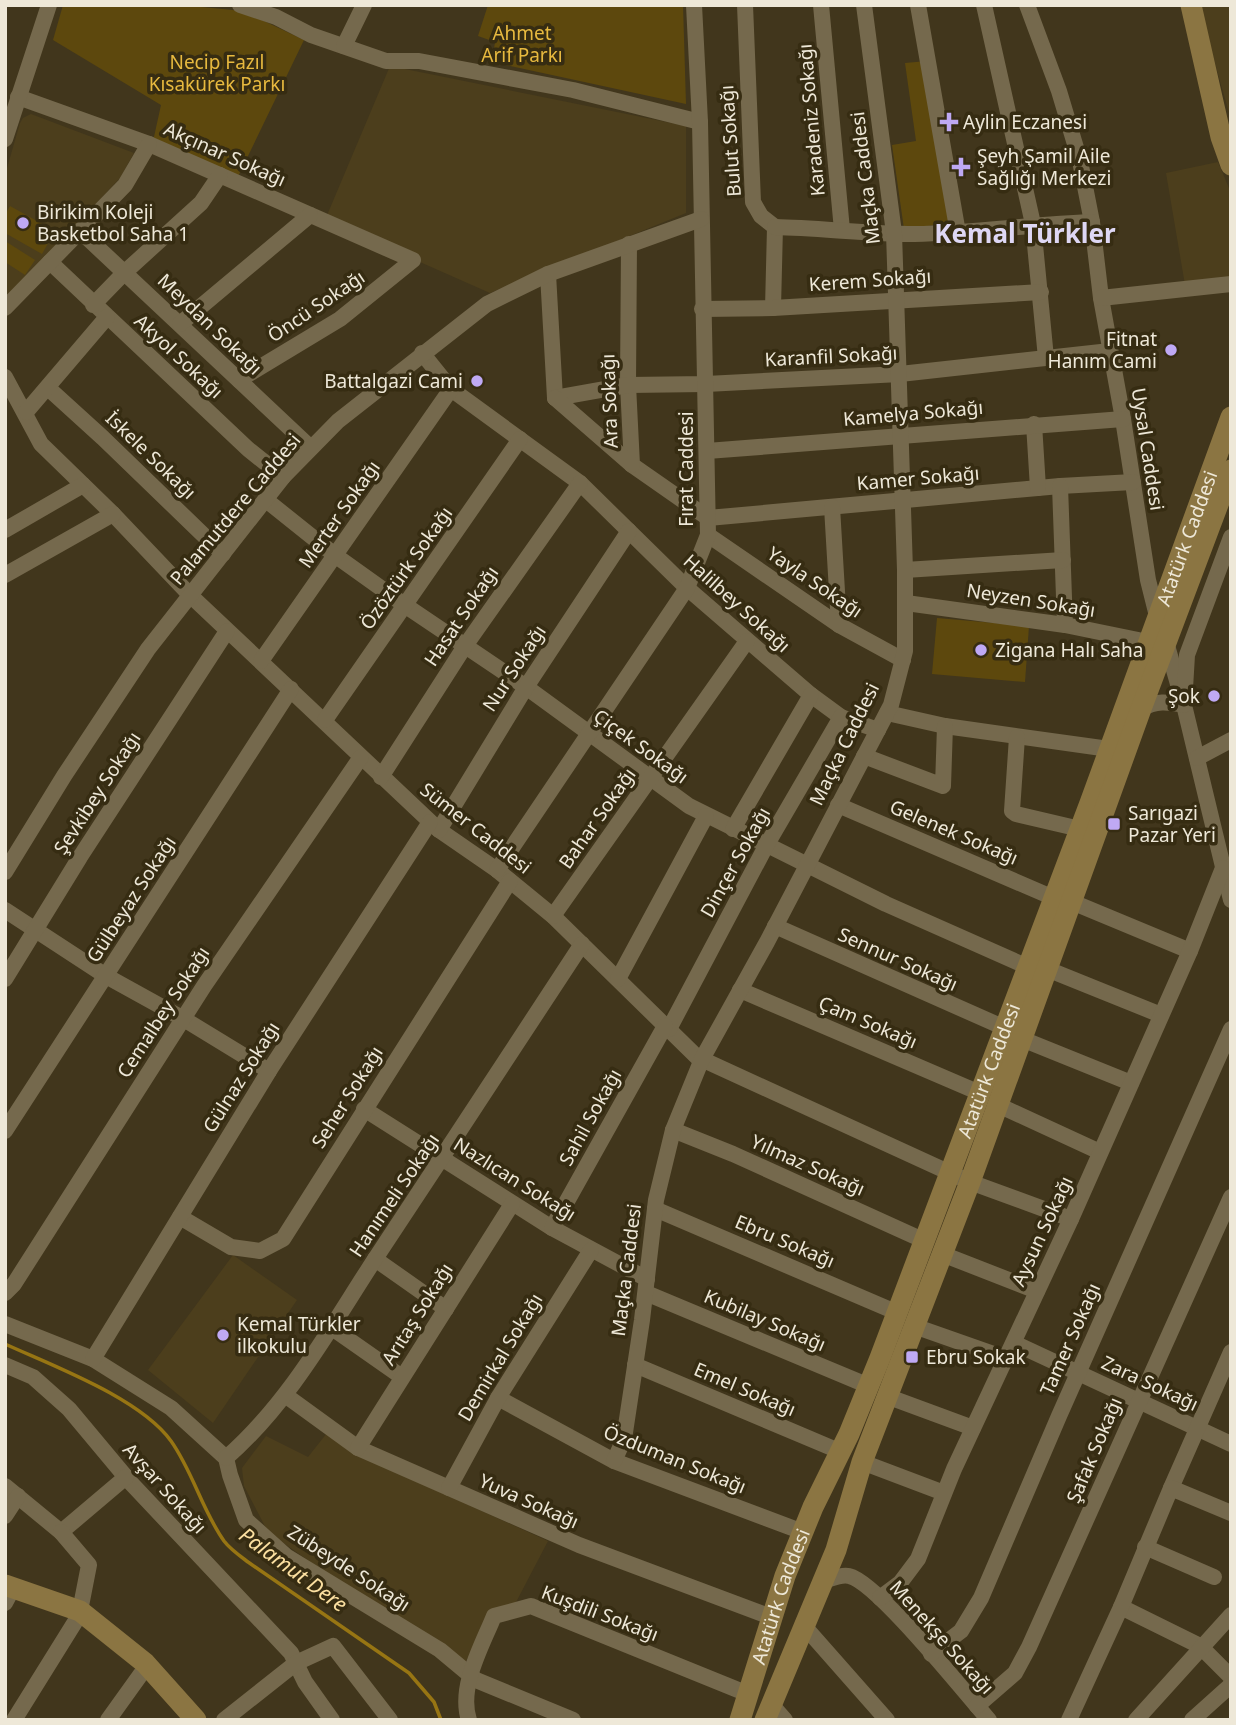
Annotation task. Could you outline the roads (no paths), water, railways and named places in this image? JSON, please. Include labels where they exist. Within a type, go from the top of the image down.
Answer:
[{"type":"main road","points":[[1191,5],[1221,137],[1231,165]]},
{"type":"main road","name":"Atatürk Caddesi","points":[[740,1720],[771,1617],[813,1507],[869,1386],[942,1254],[960,1178],[1063,900],[1141,709],[1158,643],[1158,584],[1231,417]]},
{"type":"main road","name":"Atatürk Caddesi","points":[[1063,900],[1080,828],[1109,749],[1190,580],[1231,470]]},
{"type":"main road","points":[[1158,584],[1190,580]]},
{"type":"main road","name":"Atatürk Caddesi","points":[[774,1714],[845,1519],[862,1462],[889,1396],[925,1241],[960,1178]]},
{"type":"main road","points":[[813,1507],[814,1521],[820,1527],[835,1526],[845,1519]]},
{"type":"main road","points":[[781,1589],[801,1581],[809,1585],[814,1594],[808,1619]]},
{"type":"main road","points":[[7,1595],[78,1617],[145,1663],[196,1720]]},
{"type":"main road","points":[[78,1617],[141,1674],[183,1720]]},
{"type":"street","points":[[5,139],[49,5]]},
{"type":"street","points":[[240,5],[278,11],[312,35],[386,61],[419,61],[573,90],[700,122]]},
{"type":"street","points":[[344,46],[364,5]]},
{"type":"street","name":"Fırat Caddesi","points":[[504,876],[589,734],[687,589],[708,535],[700,122],[694,5]]},
{"type":"street","name":"Bulut Sokağı","points":[[745,5],[753,202],[761,216],[775,227]]},
{"type":"street","name":"Karadeniz Sokağı","points":[[821,5],[842,230]]},
{"type":"street","name":"Maçka Caddesi","points":[[614,1461],[624,1439],[655,1209],[673,1130],[702,1059],[887,713],[903,660],[906,603],[894,233],[864,5]]},
{"type":"street","points":[[918,5],[958,233]]},
{"type":"street","points":[[984,5],[1033,224],[1046,358]]},
{"type":"street","name":"Uysal Caddesi","points":[[1027,5],[1059,91],[1080,161],[1133,482],[1158,584]]},
{"type":"street","name":"Akçınar Sokağı","points":[[18,97],[149,144],[412,260]]},
{"type":"street","points":[[5,308],[125,185],[149,144]]},
{"type":"street","points":[[93,305],[201,203],[220,175]]},
{"type":"street","points":[[180,324],[310,215]]},
{"type":"street","name":"Palamutdere Caddesi","points":[[5,872],[64,776],[148,649],[283,477],[338,421],[487,303],[548,274],[701,219]]},
{"type":"street","points":[[774,307],[775,227],[958,233],[1033,224],[1092,222]]},
{"type":"street","name":"Meydan Sokağı","points":[[80,231],[311,448]]},
{"type":"street","name":"Ara Sokağı","points":[[629,244],[628,385],[632,465],[708,517]]},
{"type":"street","name":"Öncü Sokağı","points":[[239,380],[340,319],[412,260]]},
{"type":"street","name":"Akyol Sokağı","points":[[50,262],[248,449],[283,477]]},
{"type":"street","points":[[548,274],[555,398],[632,465]]},
{"type":"street","points":[[1101,298],[1231,284]]},
{"type":"street","name":"Kerem Sokağı","points":[[702,309],[1041,292]]},
{"type":"street","points":[[26,412],[107,317]]},
{"type":"street","name":"Karanfil Sokağı","points":[[555,398],[628,385],[706,384],[900,374],[1110,351]]},
{"type":"street","name":"Halilbey Sokağı","points":[[422,353],[451,389],[580,482],[687,589],[811,695],[841,717],[878,730]]},
{"type":"street","name":"Sümer Caddesi","points":[[5,377],[41,444],[190,595],[435,826],[553,916],[702,1059],[960,1178],[1071,1219]]},
{"type":"street","name":"İskele Sokağı","points":[[48,388],[223,554]]},
{"type":"street","name":"Merter Sokağı","points":[[261,661],[451,389]]},
{"type":"street","name":"Kamelya Sokağı","points":[[708,451],[901,434],[1123,419]]},
{"type":"street","points":[[1034,424],[1038,488]]},
{"type":"street","name":"Özöztürk Sokağı","points":[[325,720],[520,439]]},
{"type":"street","name":"Hasat Sokağı","points":[[381,776],[465,646],[580,482]]},
{"type":"street","name":"Kamer Sokağı","points":[[708,517],[1133,482]]},
{"type":"street","points":[[5,530],[83,485]]},
{"type":"street","points":[[1060,486],[1065,625]]},
{"type":"street","name":"Çiçek Sokağı","points":[[266,500],[336,556],[526,687],[688,806],[886,904],[1037,968],[1161,1015]]},
{"type":"street","points":[[832,508],[839,625]]},
{"type":"street","points":[[5,575],[113,514]]},
{"type":"street","name":"Nur Sokağı","points":[[435,826],[629,531]]},
{"type":"street","name":"Yayla Sokağı","points":[[708,535],[839,625],[903,660]]},
{"type":"street","points":[[1184,705],[1187,655],[1231,537]]},
{"type":"street","points":[[905,570],[1063,560]]},
{"type":"street","name":"Neyzen Sokağı","points":[[906,603],[1065,625],[1158,643]]},
{"type":"street","name":"Şevkibey Sokağı","points":[[5,979],[80,857],[227,631]]},
{"type":"street","name":"Bahar Sokağı","points":[[553,916],[747,641]]},
{"type":"street","points":[[1158,643],[1184,705],[1231,900]]},
{"type":"street","name":"Gülbeyaz Sokağı","points":[[5,1131],[291,689]]},
{"type":"street","points":[[733,829],[811,695]]},
{"type":"street","points":[[1141,709],[1152,703],[1184,705]]},
{"type":"street","points":[[887,713],[945,726],[1109,749]]},
{"type":"street","name":"Dinçer Sokağı","points":[[667,1028],[766,846],[841,717]]},
{"type":"street","points":[[864,756],[943,786],[945,726]]},
{"type":"street","points":[[1017,737],[1012,811],[1080,828]]},
{"type":"street","points":[[1197,758],[1231,740]]},
{"type":"street","name":"Cemalbey Sokağı","points":[[5,1293],[14,1284],[182,1018],[361,757]]},
{"type":"street","name":"Gelenek Sokağı","points":[[838,805],[1190,951]]},
{"type":"street","points":[[618,979],[706,816]]},
{"type":"street","name":"Gülnaz Sokağı","points":[[93,1359],[269,1071],[435,826]]},
{"type":"street","name":"Aysun Sokağı","points":[[880,1598],[900,1583],[918,1559],[973,1428],[1071,1219],[1190,951],[1223,869]]},
{"type":"street","name":"Seher Sokağı","points":[[180,1217],[231,1247],[260,1251],[283,1239],[504,876]]},
{"type":"street","points":[[5,910],[106,976],[269,1071]]},
{"type":"street","name":"Sennur Sokağı","points":[[775,926],[1014,1034],[1130,1083]]},
{"type":"street","name":"Hanımeli Sokağı","points":[[226,1458],[245,1441],[285,1395],[332,1328],[582,944]]},
{"type":"street","name":"Çam Sokağı","points":[[740,990],[989,1099],[1100,1152]]},
{"type":"street","name":"Sahil Sokağı","points":[[552,1228],[667,1028]]},
{"type":"street","name":"Tamer Sokağı","points":[[931,1654],[961,1631],[981,1598],[1231,1029]]},
{"type":"street","name":"Nazlıcan Sokağı","points":[[364,1109],[646,1286]]},
{"type":"street","name":"Yılmaz Sokağı","points":[[673,1130],[733,1154],[925,1241]]},
{"type":"street","name":"Şafak Sokağı","points":[[977,1706],[1015,1673],[1020,1664],[1231,1197]]},
{"type":"street","name":"Arıtaş Sokağı","points":[[358,1448],[512,1204]]},
{"type":"street","name":"Ebru Sokağı","points":[[655,1209],[906,1319],[1005,1357]]},
{"type":"street","name":"Demirkal Sokağı","points":[[449,1488],[498,1398],[591,1250]]},
{"type":"street","points":[[942,1254],[1037,1291]]},
{"type":"street","points":[[375,1259],[446,1309]]},
{"type":"street","name":"Kubilay Sokağı","points":[[646,1286],[869,1386]]},
{"type":"street","points":[[5,1324],[93,1359],[171,1408],[226,1458]]},
{"type":"street","points":[[332,1328],[402,1377]]},
{"type":"street","name":"Zara Sokağı","points":[[1014,1343],[1231,1444]]},
{"type":"street","points":[[1069,1720],[1121,1607],[1197,1428],[1227,1370],[1231,1352]]},
{"type":"street","name":"Avşar Sokağı","points":[[5,1365],[33,1377],[69,1409],[126,1477],[291,1653],[305,1682],[332,1720]]},
{"type":"street","name":"Emel Sokağı","points":[[635,1365],[839,1451]]},
{"type":"street","name":"Yuva Sokağı","points":[[285,1395],[358,1448],[579,1545],[771,1617]]},
{"type":"street","points":[[889,1396],[973,1428]]},
{"type":"street","name":"Özduman Sokağı","points":[[498,1398],[614,1461],[803,1532]]},
{"type":"street","name":"Zübeyde Sokağı","points":[[226,1458],[246,1520],[286,1556],[440,1650],[477,1680],[573,1720]]},
{"type":"street","points":[[862,1462],[944,1493]]},
{"type":"street","points":[[61,1532],[126,1477]]},
{"type":"street","points":[[1171,1488],[1231,1513]]},
{"type":"street","points":[[5,1516],[12,1491],[61,1532],[89,1565],[78,1617],[10,1719]]},
{"type":"street","points":[[1145,1547],[1214,1577]]},
{"type":"street","name":"Menekşe Sokağı","points":[[823,1581],[849,1576],[866,1586],[880,1598],[989,1720]]},
{"type":"street","name":"Kuşdili Sokağı","points":[[470,1674],[494,1616],[531,1606],[748,1694]]},
{"type":"street","points":[[1121,1607],[1200,1646],[1231,1677]]},
{"type":"street","points":[[1136,1720],[1200,1646],[1231,1615]]},
{"type":"street","points":[[808,1619],[887,1720]]},
{"type":"street","points":[[224,1720],[296,1663],[333,1646],[390,1720]]},
{"type":"street","points":[[108,1720],[141,1674]]},
{"type":"street","points":[[469,1720],[466,1712],[470,1674]]},
{"type":"street","points":[[1192,1720],[1231,1685]]},
{"type":"waterway","name":"Palamut Dere","points":[[5,1344],[118,1397],[157,1425],[179,1453],[210,1517],[229,1547],[409,1673],[434,1702],[441,1720]]},
{"type":"place","name":"Aylin Eczanesi","points":[[949,122]]},
{"type":"place","name":"Şeyh Şamil Aile Sağlığı Merkezi","points":[[961,167]]},
{"type":"place","name":"Birikim Koleji Basketbol Saha 1","points":[[23,223]]},
{"type":"place","name":"Fitnat Hanım Cami","points":[[1171,350]]},
{"type":"place","name":"Battalgazi Cami","points":[[477,381]]},
{"type":"place","name":"Zigana Halı Saha","points":[[981,650]]},
{"type":"place","name":"Şok","points":[[1214,696]]},
{"type":"place","name":"Sarıgazi Pazar Yeri","points":[[1114,824]]},
{"type":"place","name":"Kemal Türkler ilkokulu","points":[[223,1335]]},
{"type":"place","name":"Ebru Sokak","points":[[912,1357]]},
{"type":"district","name":"Kemal Türkler","points":[[1025,234]]},
{"type":"park label","name":"Ahmet Arif Parkı","points":[[522,44]]},
{"type":"park label","name":"Necip Fazıl Kısakürek Parkı","points":[[217,73]]}]
